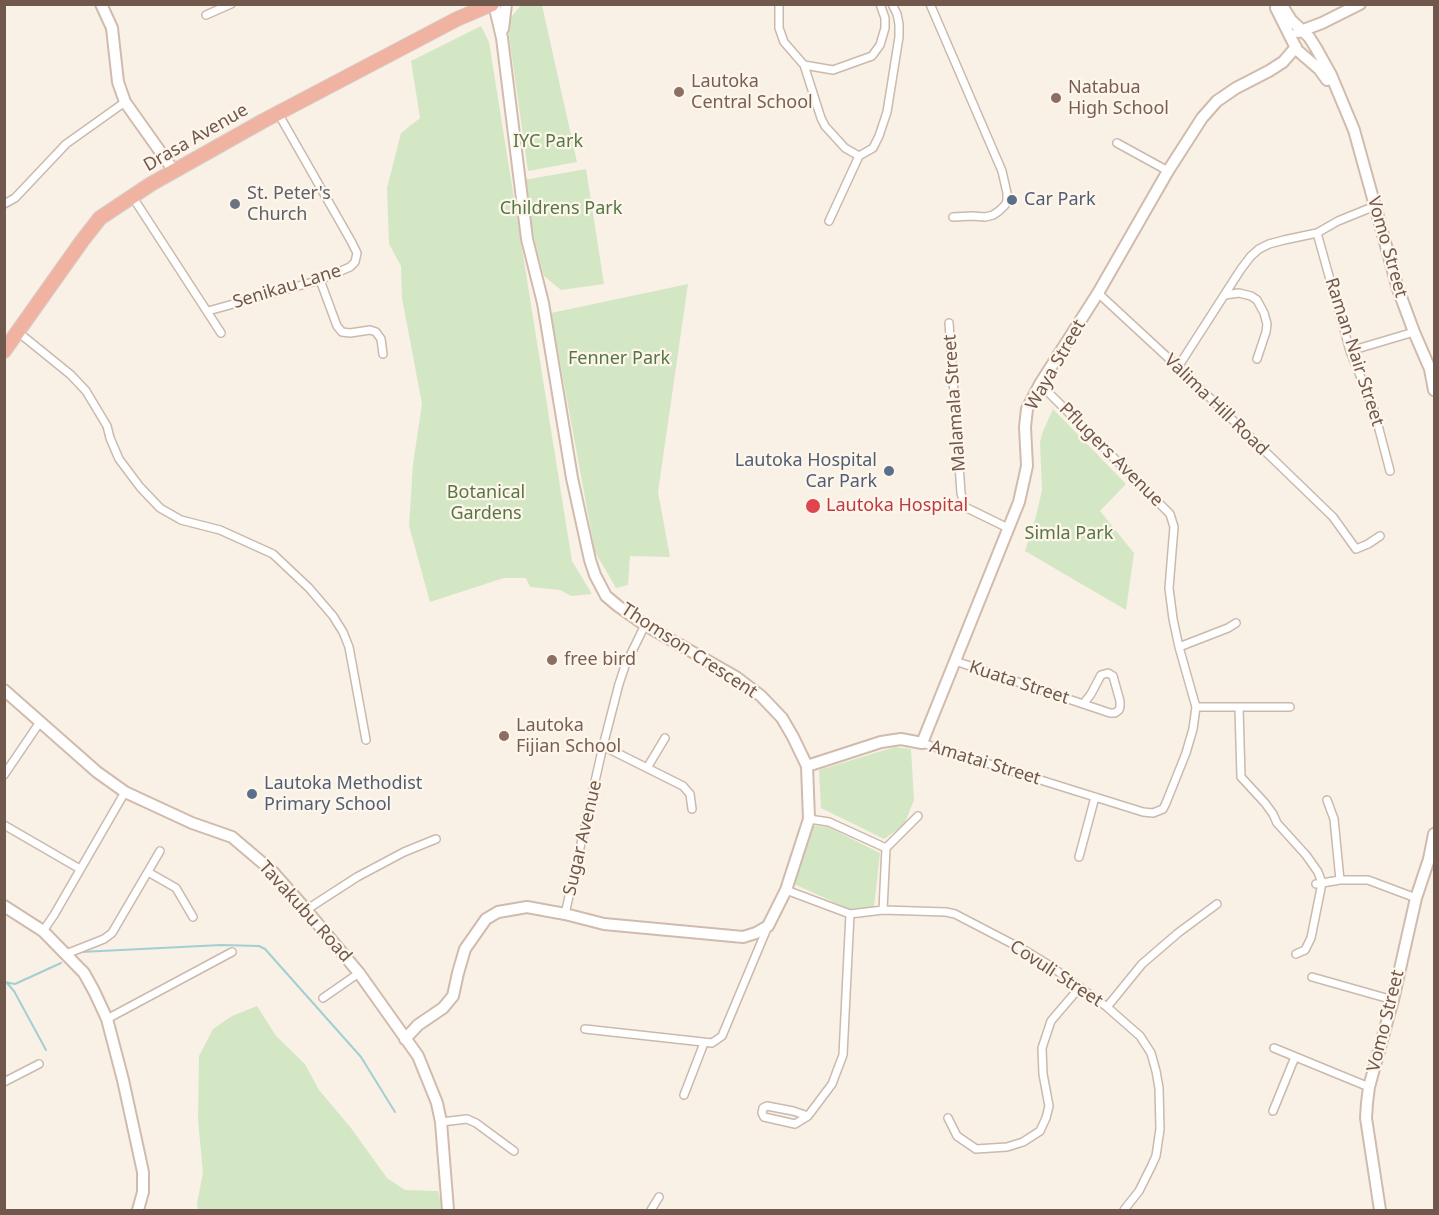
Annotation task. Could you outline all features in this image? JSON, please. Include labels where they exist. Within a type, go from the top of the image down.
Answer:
[{"type":"highway","name":"Drasa Avenue","points":[[457,19],[474,4]]},
{"type":"highway","name":"Drasa Avenue","points":[[4,351],[100,218],[174,171],[278,113],[457,19],[495,4]]},
{"type":"main road","points":[[101,4],[112,28],[118,82],[125,102],[174,171]]},
{"type":"main road","name":"Thomson Crescent","points":[[495,4],[502,38],[527,238],[543,303],[572,478],[595,575],[606,596],[645,625],[736,678],[761,696],[782,718],[807,766],[809,819],[786,890],[768,927]]},
{"type":"main road","name":"Thomson Crescent","points":[[502,38],[506,4]]},
{"type":"main road","name":"Vomo Street","points":[[1275,4],[1302,55],[1321,71],[1342,103]]},
{"type":"main road","name":"Vomo Street","points":[[1281,4],[1291,20],[1315,47],[1331,75],[1357,138],[1398,289],[1414,332],[1432,368],[1434,390]]},
{"type":"main road","points":[[1302,30],[1360,4]]},
{"type":"main road","points":[[1308,60],[1314,56],[1318,30],[1337,16]]},
{"type":"main road","name":"Waya Street","points":[[922,742],[1019,502],[1027,466],[1025,427],[1027,409],[1040,384],[1098,293],[1168,171],[1202,118],[1217,101],[1288,58],[1295,34],[1302,30]]},
{"type":"main road","name":"Waya Street","points":[[1269,71],[1308,60]]},
{"type":"main road","name":"Tavakubu Road","points":[[4,690],[97,772],[125,792],[192,823],[231,837],[272,871],[306,910],[359,973],[418,1056],[437,1103],[441,1122],[448,1210]]},
{"type":"main road","name":"Amatai Street","points":[[807,766],[880,742],[901,739],[922,742]]},
{"type":"main road","name":"Vomo Street","points":[[1380,1210],[1366,1118],[1369,1087],[1393,1000],[1416,898],[1432,860],[1434,834]]},
{"type":"main road","points":[[4,906],[43,931],[84,973],[107,1019],[143,1172],[143,1192],[138,1210]]},
{"type":"main road","points":[[405,1039],[418,1025],[443,1008],[453,996],[465,949],[486,919],[498,912],[527,907],[604,924],[743,937],[768,927]]},
{"type":"street","points":[[206,15],[231,4]]},
{"type":"street","points":[[779,4],[779,28],[784,42],[804,65],[820,118],[845,148],[859,156]]},
{"type":"street","points":[[804,65],[833,70],[872,56],[884,36],[885,18],[880,4]]},
{"type":"street","points":[[828,221],[859,156],[873,148],[887,112],[899,37],[897,14],[892,4]]},
{"type":"street","points":[[930,4],[1002,171],[1007,193],[1005,205],[993,215],[953,217]]},
{"type":"street","points":[[4,204],[15,198],[66,144],[125,102]]},
{"type":"street","name":"Senikau Lane","points":[[208,311],[320,280],[350,267],[355,262],[357,253],[351,241],[278,113]]},
{"type":"street","points":[[1117,143],[1168,171]]},
{"type":"street","points":[[132,196],[221,333]]},
{"type":"street","points":[[1178,367],[1241,269],[1259,249],[1269,244],[1317,233],[1338,221],[1375,206]]},
{"type":"street","name":"Raman Nair Street","points":[[1317,233],[1350,351],[1374,410],[1390,471]]},
{"type":"street","points":[[320,280],[337,326],[342,332],[370,330],[376,332],[381,339],[383,354]]},
{"type":"street","name":"Valima Hill Road","points":[[1098,293],[1178,367],[1333,518],[1356,549],[1380,536]]},
{"type":"street","points":[[1225,295],[1246,293],[1261,306],[1267,324],[1264,342],[1257,359]]},
{"type":"street","name":"Malamala Street","points":[[949,323],[961,494],[965,507],[1008,528]]},
{"type":"street","points":[[18,332],[71,375],[86,391],[107,426],[119,459],[140,487],[160,508],[181,520],[220,530],[273,555],[315,595],[333,616],[349,647],[366,740]]},
{"type":"street","points":[[1350,351],[1414,332]]},
{"type":"street","name":"Pflugers Avenue","points":[[1040,384],[1170,514],[1174,526],[1169,588],[1179,647],[1196,707],[1186,753],[1162,809]]},
{"type":"street","points":[[1179,647],[1236,623]]},
{"type":"street","name":"Sugar Avenue","points":[[566,914],[603,746],[625,666],[645,625]]},
{"type":"street","name":"Kuata Street","points":[[955,662],[1110,713],[1119,710],[1120,701],[1113,676],[1108,673],[1101,675],[1084,704]]},
{"type":"street","points":[[1196,707],[1290,707]]},
{"type":"street","points":[[1239,708],[1241,777],[1265,803],[1277,822],[1318,872],[1319,883],[1311,938],[1305,950],[1296,954]]},
{"type":"street","points":[[4,775],[40,722]]},
{"type":"street","points":[[647,768],[665,738]]},
{"type":"street","name":"Amatai Street","points":[[922,742],[1143,812],[1154,813],[1162,809]]},
{"type":"street","points":[[603,746],[688,790],[692,799],[692,809]]},
{"type":"street","points":[[43,931],[125,792]]},
{"type":"street","points":[[1079,857],[1095,797]]},
{"type":"street","points":[[1328,800],[1334,819],[1340,880]]},
{"type":"street","points":[[883,910],[886,848],[918,816]]},
{"type":"street","points":[[809,819],[829,822],[886,848]]},
{"type":"street","points":[[4,825],[80,869]]},
{"type":"street","points":[[306,910],[357,877],[404,852],[436,839]]},
{"type":"street","points":[[66,954],[104,939],[112,933],[160,851]]},
{"type":"street","points":[[148,872],[176,888],[193,917]]},
{"type":"street","points":[[1319,883],[1368,880],[1416,898]]},
{"type":"street","name":"Covuli Street","points":[[786,890],[850,914],[883,910],[955,914],[1049,965],[1107,1007],[1140,1036],[1151,1053],[1159,1088],[1160,1129],[1156,1156],[1139,1191],[1124,1210]]},
{"type":"street","points":[[1107,1007],[1142,964],[1217,904]]},
{"type":"street","points":[[808,1116],[767,1106],[763,1108],[762,1113],[764,1117],[795,1124],[808,1116],[832,1084],[843,1056],[850,914]]},
{"type":"street","points":[[585,1029],[712,1043],[722,1036],[768,927]]},
{"type":"street","points":[[107,1019],[232,952]]},
{"type":"street","points":[[323,998],[359,973]]},
{"type":"street","points":[[1312,977],[1393,1000]]},
{"type":"street","points":[[948,1118],[957,1136],[976,1149],[1007,1147],[1023,1142],[1040,1131],[1048,1106],[1042,1048],[1052,1021],[1080,987]]},
{"type":"street","points":[[684,1095],[704,1043]]},
{"type":"street","points":[[1274,1048],[1369,1087]]},
{"type":"street","points":[[1273,1110],[1295,1057]]},
{"type":"street","points":[[4,1082],[39,1064]]},
{"type":"street","points":[[441,1122],[467,1119],[514,1151]]},
{"type":"street","points":[[651,1210],[659,1197]]},
{"type":"green space","name":"IYC Park","points":[[521,5],[542,5],[577,162],[528,171],[507,22]]},
{"type":"green space","name":"Botanical Gardens","points":[[481,26],[489,42],[572,561],[592,594],[571,596],[560,590],[530,587],[526,578],[504,578],[430,602],[409,526],[413,464],[422,404],[402,298],[401,266],[389,244],[387,188],[401,133],[420,118],[411,61]]},
{"type":"green space","name":"Childrens Park","points":[[586,169],[604,284],[561,290],[544,276],[534,238],[524,180]]},
{"type":"green space","name":"Fenner Park","points":[[688,284],[658,492],[670,557],[630,556],[628,585],[616,588],[595,552],[551,313]]},
{"type":"green space","name":"Simla Park","points":[[1053,409],[1126,484],[1100,511],[1134,553],[1126,610],[1025,551],[1042,490],[1040,442]]},
{"type":"green space","points":[[895,747],[911,749],[914,800],[904,825],[884,839],[821,808],[819,770]]},
{"type":"green space","points":[[807,825],[828,827],[880,853],[874,907],[851,910],[783,879]]},
{"type":"green space","points":[[257,1006],[276,1036],[305,1064],[319,1090],[351,1128],[387,1178],[405,1190],[438,1191],[443,1210],[198,1210],[197,1203],[203,1173],[198,1120],[199,1056],[213,1029],[232,1016]]},
{"type":"waterway","points":[[81,952],[221,945],[259,946],[265,949],[361,1057],[395,1112]]},
{"type":"waterway","points":[[4,982],[15,984],[61,963]]},
{"type":"waterway","points":[[7,983],[14,991],[46,1050]]},
{"type":"place","name":"Lautoka Central School","points":[[679,92]]},
{"type":"place","name":"Natabua High School","points":[[1056,98]]},
{"type":"place","name":"Car Park","points":[[1012,200]]},
{"type":"place","name":"St. Peter's Church","points":[[235,204]]},
{"type":"place","name":"Lautoka Hospital Car Park","points":[[889,471]]},
{"type":"place","name":"Lautoka Hospital","points":[[813,506]]},
{"type":"place","name":"free bird","points":[[552,660]]},
{"type":"place","name":"Lautoka Fijian School","points":[[504,736]]},
{"type":"place","name":"Lautoka Methodist Primary School","points":[[252,794]]}]
